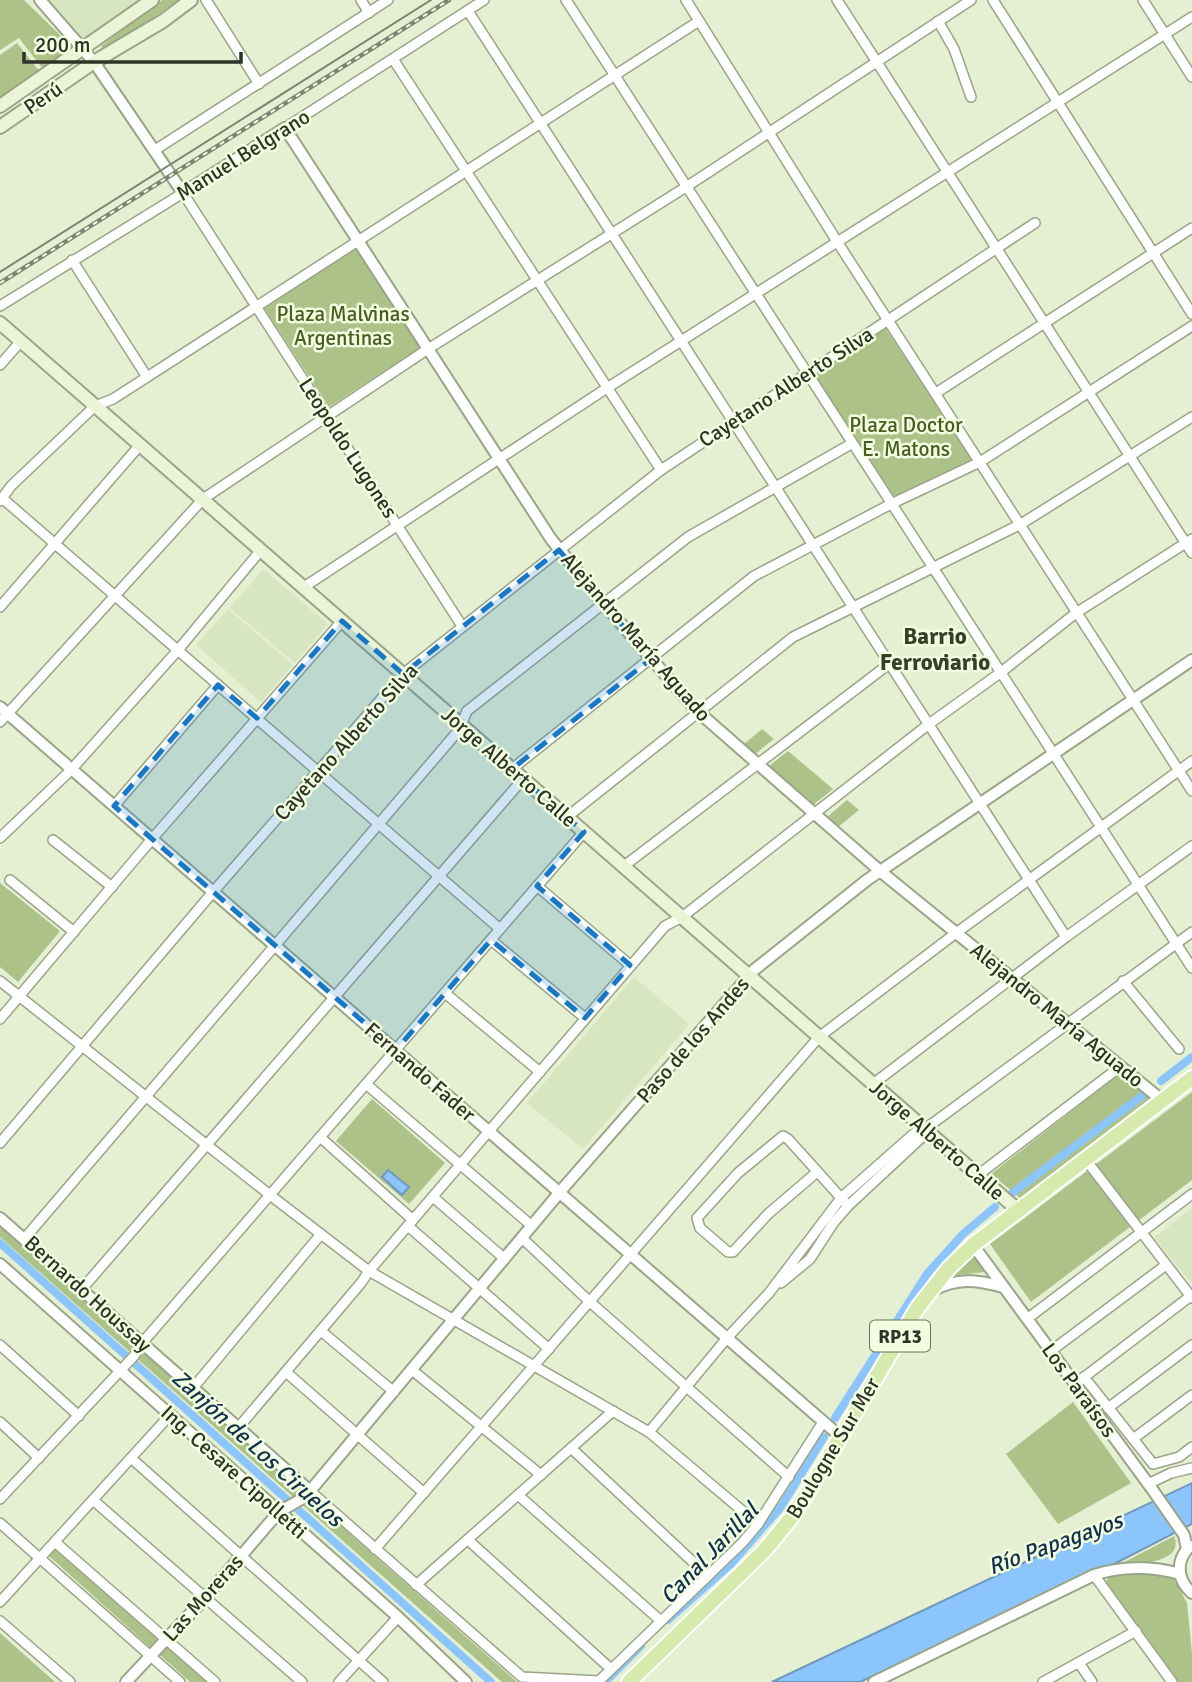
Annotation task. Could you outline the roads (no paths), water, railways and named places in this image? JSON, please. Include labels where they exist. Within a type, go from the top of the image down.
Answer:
[{"type":"main road","name":"Perú","points":[[0,106],[152,0]]},
{"type":"main road","name":"Perú","points":[[0,127],[191,0]]},
{"type":"main road","name":"Jorge Alberto Calle","points":[[0,323],[1019,1211]]},
{"type":"main road","name":"Boulogne Sur Mer","points":[[629,1682],[772,1542],[806,1497],[927,1295],[961,1256],[1192,1078]]},
{"type":"street","name":"Leopoldo Lugones","points":[[40,0],[94,62],[155,150],[462,626]]},
{"type":"street","points":[[206,0],[259,84]]},
{"type":"street","points":[[361,0],[369,13]]},
{"type":"street","points":[[155,150],[388,0]]},
{"type":"street","name":"Manuel Belgrano","points":[[0,306],[183,193],[484,0]]},
{"type":"street","points":[[566,0],[1192,968]]},
{"type":"street","points":[[686,0],[838,243],[1192,791]]},
{"type":"street","points":[[837,0],[1130,456],[1189,541],[1192,553]]},
{"type":"street","points":[[3,714],[116,596],[203,499],[428,349],[686,187],[971,0]]},
{"type":"street","points":[[993,0],[1192,314]]},
{"type":"street","points":[[1143,0],[1192,76]]},
{"type":"street","points":[[468,10],[1066,937]]},
{"type":"street","points":[[304,587],[607,388],[1192,17]]},
{"type":"street","points":[[500,929],[1,499],[11,486],[95,406],[113,399],[699,21]]},
{"type":"street","points":[[938,21],[954,49],[971,97]]},
{"type":"street","points":[[393,59],[661,470]]},
{"type":"street","name":"Alejandro María Aguado","points":[[285,128],[559,550],[650,659],[699,713],[880,871],[1163,1101]]},
{"type":"street","name":"Cayetano Alberto Silva","points":[[0,1143],[403,674],[661,470],[1035,223]]},
{"type":"street","points":[[936,393],[1192,228]]},
{"type":"street","points":[[72,260],[147,377]]},
{"type":"street","points":[[512,769],[746,582],[891,504],[981,462],[1192,326]]},
{"type":"street","points":[[0,365],[20,341]]},
{"type":"street","points":[[566,817],[793,637],[1021,524],[1192,417]]},
{"type":"street","points":[[25,1238],[378,824],[461,725],[467,711],[688,537],[852,444]]},
{"type":"street","points":[[0,607],[140,445]]},
{"type":"street","points":[[238,1428],[665,926],[682,917],[1076,613],[1189,541]]},
{"type":"street","points":[[0,838],[71,770],[178,650],[261,550]]},
{"type":"street","points":[[0,1019],[342,621]]},
{"type":"street","name":"Paso de los Andes","points":[[282,1511],[301,1501],[310,1491],[559,1194],[748,975],[880,871],[1192,661]]},
{"type":"street","points":[[624,866],[889,664]]},
{"type":"street","points":[[114,806],[218,685]]},
{"type":"street","name":"Fernando Fader","points":[[3,714],[114,806],[841,1437]]},
{"type":"street","points":[[375,1549],[819,1037],[956,933],[1192,761]]},
{"type":"street","points":[[82,1289],[523,779]]},
{"type":"street","points":[[0,1498],[134,1356],[143,1342],[584,832]]},
{"type":"street","points":[[53,839],[111,887]]},
{"type":"street","points":[[873,1084],[1066,937],[1192,846]]},
{"type":"street","points":[[10,880],[74,932]]},
{"type":"street","points":[[537,886],[630,965]]},
{"type":"street","points":[[769,1293],[810,1259],[834,1222],[869,1179],[917,1131],[925,1129],[1192,932]]},
{"type":"street","points":[[491,940],[585,1018]]},
{"type":"street","points":[[0,981],[369,1271],[649,1432],[758,1524]]},
{"type":"street","points":[[1123,981],[1178,1049]]},
{"type":"street","points":[[445,993],[540,1072]]},
{"type":"street","points":[[978,1175],[1121,1066]]},
{"type":"street","points":[[366,1084],[532,1226]]},
{"type":"street","points":[[817,1171],[768,1214],[733,1252],[729,1252],[697,1223],[697,1218],[729,1182],[783,1136],[788,1139],[817,1171],[848,1206]]},
{"type":"street","points":[[320,1137],[481,1289],[549,1349]]},
{"type":"street","points":[[1086,1160],[1191,1296],[1079,1380],[1108,1408],[1153,1464],[1179,1457],[1192,1447]]},
{"type":"street","points":[[649,1432],[727,1338],[769,1293],[841,1198],[869,1179]]},
{"type":"street","points":[[1027,1319],[1192,1194]]},
{"type":"street","points":[[433,1197],[505,1259]]},
{"type":"street","name":"Bernardo Houssay","points":[[0,1218],[522,1677],[599,1681],[611,1669]]},
{"type":"street","points":[[193,1388],[321,1234]]},
{"type":"street","points":[[522,1238],[590,1302],[789,1477]]},
{"type":"street","name":"Los Paraísos","points":[[973,1245],[1051,1351],[1079,1380],[1150,1487],[1185,1534],[1187,1550],[1180,1574]]},
{"type":"street","name":"Ing. Cesare Cipolletti","points":[[0,1264],[123,1367],[170,1415],[282,1511],[466,1682]]},
{"type":"street","points":[[1051,1351],[1166,1265]]},
{"type":"street","points":[[927,1295],[942,1285],[964,1280],[1003,1287]]},
{"type":"street","points":[[321,1331],[394,1392]]},
{"type":"street","points":[[0,1345],[79,1416]]},
{"type":"street","points":[[1108,1408],[1192,1345]]},
{"type":"street","points":[[412,1370],[541,1475]]},
{"type":"street","points":[[286,1372],[424,1493]]},
{"type":"street","points":[[1133,1439],[1192,1395]]},
{"type":"street","points":[[416,1585],[613,1411]]},
{"type":"street","points":[[0,1602],[170,1415]]},
{"type":"street","points":[[0,1422],[39,1458]]},
{"type":"street","points":[[468,1540],[611,1669],[743,1542],[758,1524],[823,1422]]},
{"type":"street","points":[[571,1448],[708,1576]]},
{"type":"street","points":[[131,1458],[383,1682]]},
{"type":"street","points":[[1150,1487],[1171,1473],[1192,1468]]},
{"type":"street","points":[[518,1495],[661,1621]]},
{"type":"street","points":[[93,1500],[302,1682]]},
{"type":"street","name":"Las Moreras","points":[[126,1682],[282,1511]]},
{"type":"street","points":[[0,1523],[180,1682]]},
{"type":"street","points":[[55,1542],[215,1682]]},
{"type":"street","points":[[1160,1568],[1187,1550]]},
{"type":"street","points":[[875,1682],[1094,1575],[1119,1569],[1160,1568],[1180,1574],[1186,1588],[1192,1593]]},
{"type":"street","points":[[1094,1575],[1172,1682]]},
{"type":"street","points":[[339,1682],[398,1617]]},
{"type":"street","points":[[0,1621],[70,1682]]},
{"type":"street","points":[[1042,1682],[1136,1631]]},
{"type":"street","points":[[1079,1663],[1092,1682]]},
{"type":"water","points":[[388,1170],[409,1187],[402,1195],[382,1177]]},
{"type":"water","points":[[1192,1483],[1192,1524],[1112,1565],[860,1682],[772,1682]]},
{"type":"waterway","name":"Canal Jarillal","points":[[1161,1081],[1192,1057]]},
{"type":"waterway","name":"Canal Jarillal","points":[[1011,1194],[1142,1096]]},
{"type":"waterway","name":"Canal Jarillal","points":[[835,1418],[927,1274],[963,1234],[995,1207]]},
{"type":"waterway","name":"Zanjón de Los Ciruelos","points":[[0,1243],[491,1682]]},
{"type":"waterway","name":"Canal Jarillal","points":[[668,1620],[731,1564],[781,1507],[824,1437]]},
{"type":"waterway","name":"Canal Jarillal","points":[[605,1682],[641,1646]]},
{"type":"tram line","points":[[0,272],[431,0]]},
{"type":"railway","points":[[0,283],[449,0]]},
{"type":"district","name":"Barrio Ferroviario","points":[[935,649]]},
{"type":"park label","name":"Plaza Malvinas Argentinas","points":[[343,326]]},
{"type":"park label","name":"Plaza Doctor E. Matons","points":[[906,437]]},
{"type":"water label","name":"Río Papagayos","points":[[1055,1543]]}]
